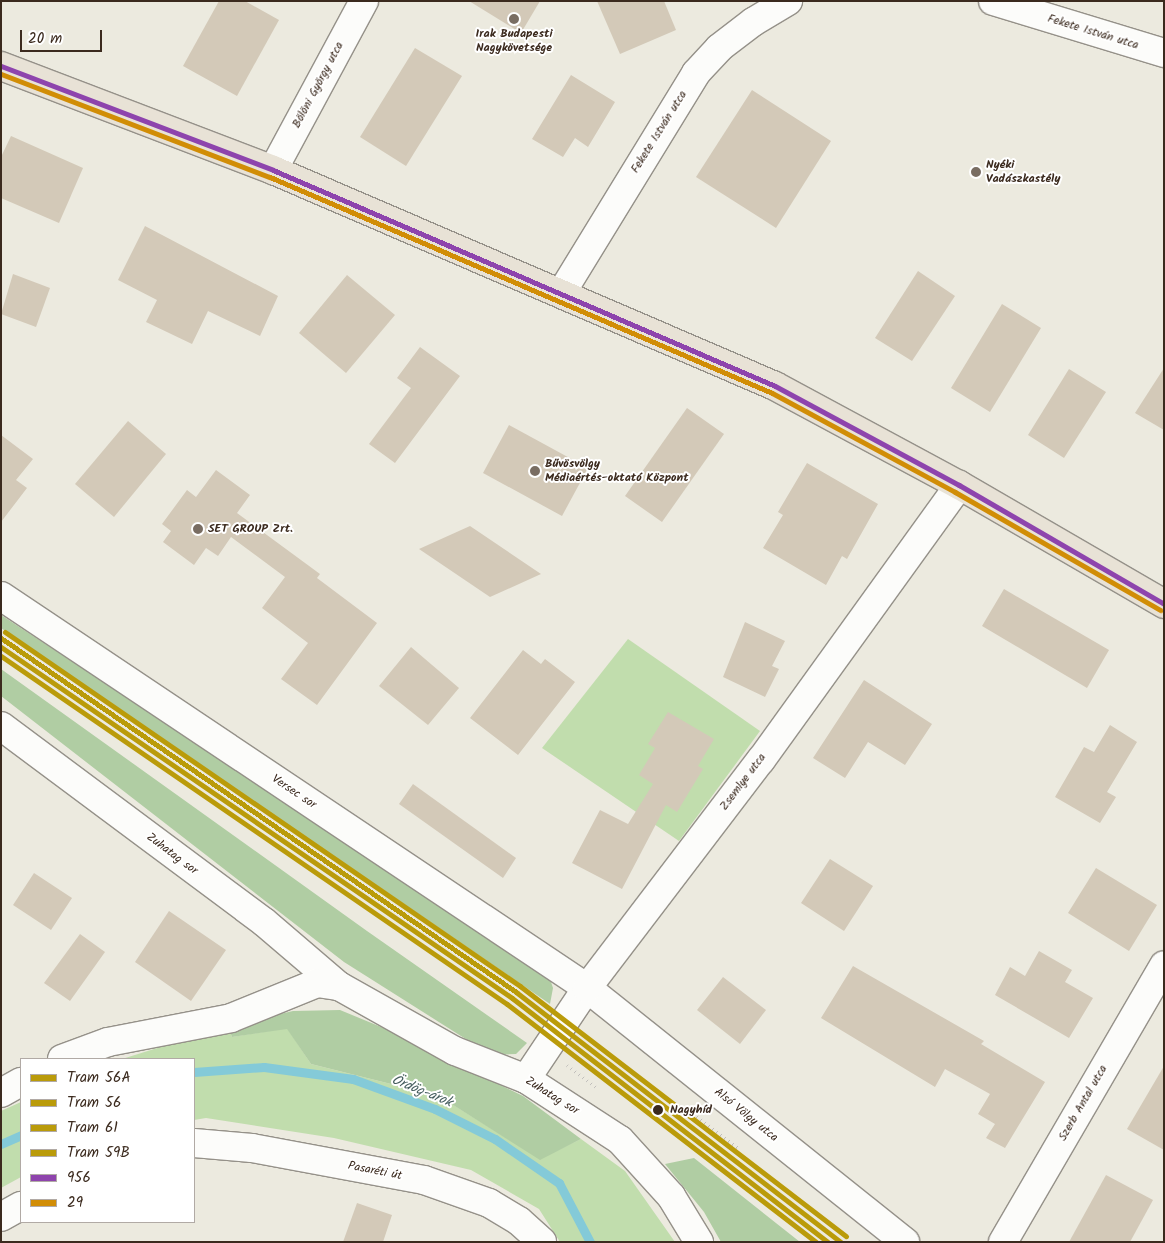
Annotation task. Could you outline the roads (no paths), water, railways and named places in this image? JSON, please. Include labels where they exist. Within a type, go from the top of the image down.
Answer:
[{"type":"main road","points":[[1,66],[273,170],[562,292],[775,386],[960,485],[1164,604]]},
{"type":"street","name":"Bölöni György utca","points":[[273,170],[364,1]]},
{"type":"street","name":"Fekete István utca","points":[[562,292],[696,73],[719,48],[753,22],[788,1]]},
{"type":"street","name":"Fekete István utca","points":[[993,1],[1164,53]]},
{"type":"street","name":"Zsemlye utca","points":[[526,1079],[586,988],[761,760],[960,485]]},
{"type":"street","name":"Versec sor","points":[[1,596],[586,988]]},
{"type":"street","name":"Zuhatag sor","points":[[1,726],[264,922],[339,986],[455,1051],[526,1079],[620,1140],[671,1196],[699,1242]]},
{"type":"street","name":"Szerb Antal utca","points":[[1003,1242],[1164,965]]},
{"type":"street","name":"Zuhatag sor","points":[[65,1058],[108,1042],[231,1018],[316,983],[339,986]]},
{"type":"street","name":"Alsó Völgy utca","points":[[586,988],[905,1242]]},
{"type":"street","points":[[1,1093],[20,1083]]},
{"type":"street","name":"Pasaréti út","points":[[195,1143],[252,1148],[424,1180],[489,1203],[519,1221],[542,1242]]},
{"type":"street","points":[[1,1217],[20,1207]]},
{"type":"waterway","name":"Ördög-árok","points":[[195,1072],[264,1067],[353,1079],[435,1109],[495,1139],[559,1183],[590,1242]]},
{"type":"waterway","name":"Ördög-árok","points":[[1,1144],[20,1135]]},
{"type":"tram line","name":"61","points":[[5,632],[520,986],[846,1236]]},
{"type":"tram line","name":"56A","points":[[1,638],[516,992],[841,1242]]},
{"type":"tram line","name":"56","points":[[1,647],[512,998],[828,1242]]},
{"type":"tram line","name":"59B","points":[[1,656],[507,1004],[816,1242]]},
{"type":"place","name":"Irak Budapesti Nagykövetsége","points":[[514,19]]},
{"type":"place","name":"Nyéki Vadászkastély","points":[[976,172]]},
{"type":"place","name":"Bűvösvölgy Médiaértés-oktató Központ","points":[[535,471]]},
{"type":"place","name":"SET GROUP Zrt.","points":[[198,529]]},
{"type":"place","name":"Nagyhíd","points":[[658,1110]]}]
